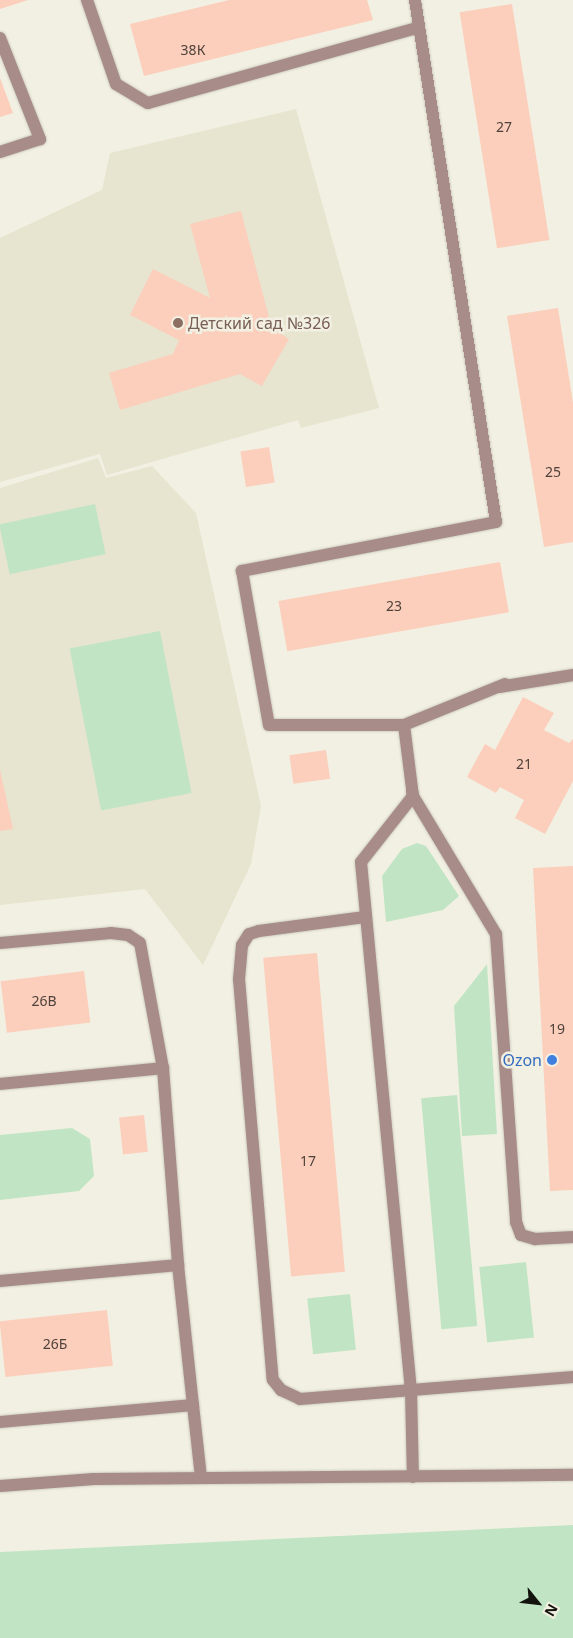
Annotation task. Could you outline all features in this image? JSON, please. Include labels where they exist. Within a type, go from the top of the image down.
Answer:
[{"type":"street","points":[[87,0],[116,84],[148,102],[417,28]]},
{"type":"street","points":[[415,0],[417,28],[496,522],[242,571],[269,725],[404,726],[505,684],[573,676]]},
{"type":"street","points":[[0,38],[40,139],[0,152]]},
{"type":"street","points":[[404,726],[413,796],[496,934],[516,1222],[521,1235],[535,1239],[573,1237]]},
{"type":"street","points":[[413,796],[362,862],[365,917],[410,1391],[414,1477]]},
{"type":"street","points":[[365,917],[259,931],[250,934],[242,945],[239,979],[273,1380],[281,1390],[300,1399],[573,1377]]},
{"type":"street","points":[[0,943],[111,933],[128,935],[140,943],[163,1068],[178,1265],[201,1478]]},
{"type":"street","points":[[0,1084],[163,1068]]},
{"type":"street","points":[[0,1281],[178,1265]]},
{"type":"street","points":[[0,1422],[193,1405]]},
{"type":"street","points":[[0,1486],[94,1479],[573,1475]]},
{"type":"shaded area","name":"Детский сад №326","points":[[296,109],[379,408],[301,428],[298,420],[107,475],[100,454],[0,482],[0,238],[102,190],[110,153]]},
{"type":"shaded area","points":[[98,458],[106,478],[152,466],[196,513],[261,806],[251,864],[203,965],[145,889],[0,905],[0,488]]},
{"type":"green space","points":[[95,504],[106,554],[10,574],[0,524]]},
{"type":"green space","points":[[160,631],[191,793],[101,811],[70,649]]},
{"type":"green space","points":[[417,843],[426,846],[459,896],[443,910],[386,922],[382,876],[402,849]]},
{"type":"green space","points":[[487,964],[497,1134],[462,1136],[454,1006]]},
{"type":"green space","points":[[457,1095],[477,1326],[441,1329],[421,1098]]},
{"type":"green space","points":[[72,1128],[90,1139],[94,1176],[79,1191],[0,1200],[0,1135]]},
{"type":"green space","points":[[526,1262],[534,1338],[487,1342],[479,1267]]},
{"type":"green space","points":[[350,1294],[356,1350],[313,1354],[307,1298]]},
{"type":"green space","points":[[573,1525],[573,1638],[0,1638],[0,1552]]},
{"type":"building","points":[[0,0],[28,0],[0,9]]},
{"type":"building","points":[[229,0],[367,0],[373,20],[144,76],[130,24]]},
{"type":"building","points":[[512,4],[549,240],[497,248],[460,12]]},
{"type":"building","points":[[0,78],[13,113],[0,117]]},
{"type":"building","points":[[241,211],[272,329],[289,339],[262,386],[240,374],[120,410],[109,373],[173,354],[179,340],[130,315],[153,269],[210,298],[190,224]]},
{"type":"building","points":[[558,308],[573,403],[573,542],[544,547],[507,316]]},
{"type":"building","points":[[269,447],[275,483],[246,487],[240,452]]},
{"type":"building","points":[[500,562],[509,612],[287,651],[278,601]]},
{"type":"building","points":[[523,697],[554,713],[544,730],[569,743],[573,739],[573,781],[545,834],[515,818],[524,800],[500,787],[496,793],[467,777],[485,744],[495,750]]},
{"type":"building","points":[[326,750],[330,779],[293,784],[289,755]]},
{"type":"building","points":[[0,770],[13,829],[0,831]]},
{"type":"building","points":[[573,866],[573,1190],[550,1191],[533,868]]},
{"type":"building","points":[[317,953],[345,1272],[291,1276],[263,958]]},
{"type":"building","points":[[84,971],[90,1023],[7,1033],[1,981]]},
{"type":"building","points":[[144,1115],[148,1152],[123,1154],[119,1118]]},
{"type":"building","points":[[107,1310],[113,1366],[5,1377],[0,1321]]},
{"type":"place","name":"Детский сад №326","points":[[178,323]]},
{"type":"place","name":"Ozon","points":[[552,1060]]}]
